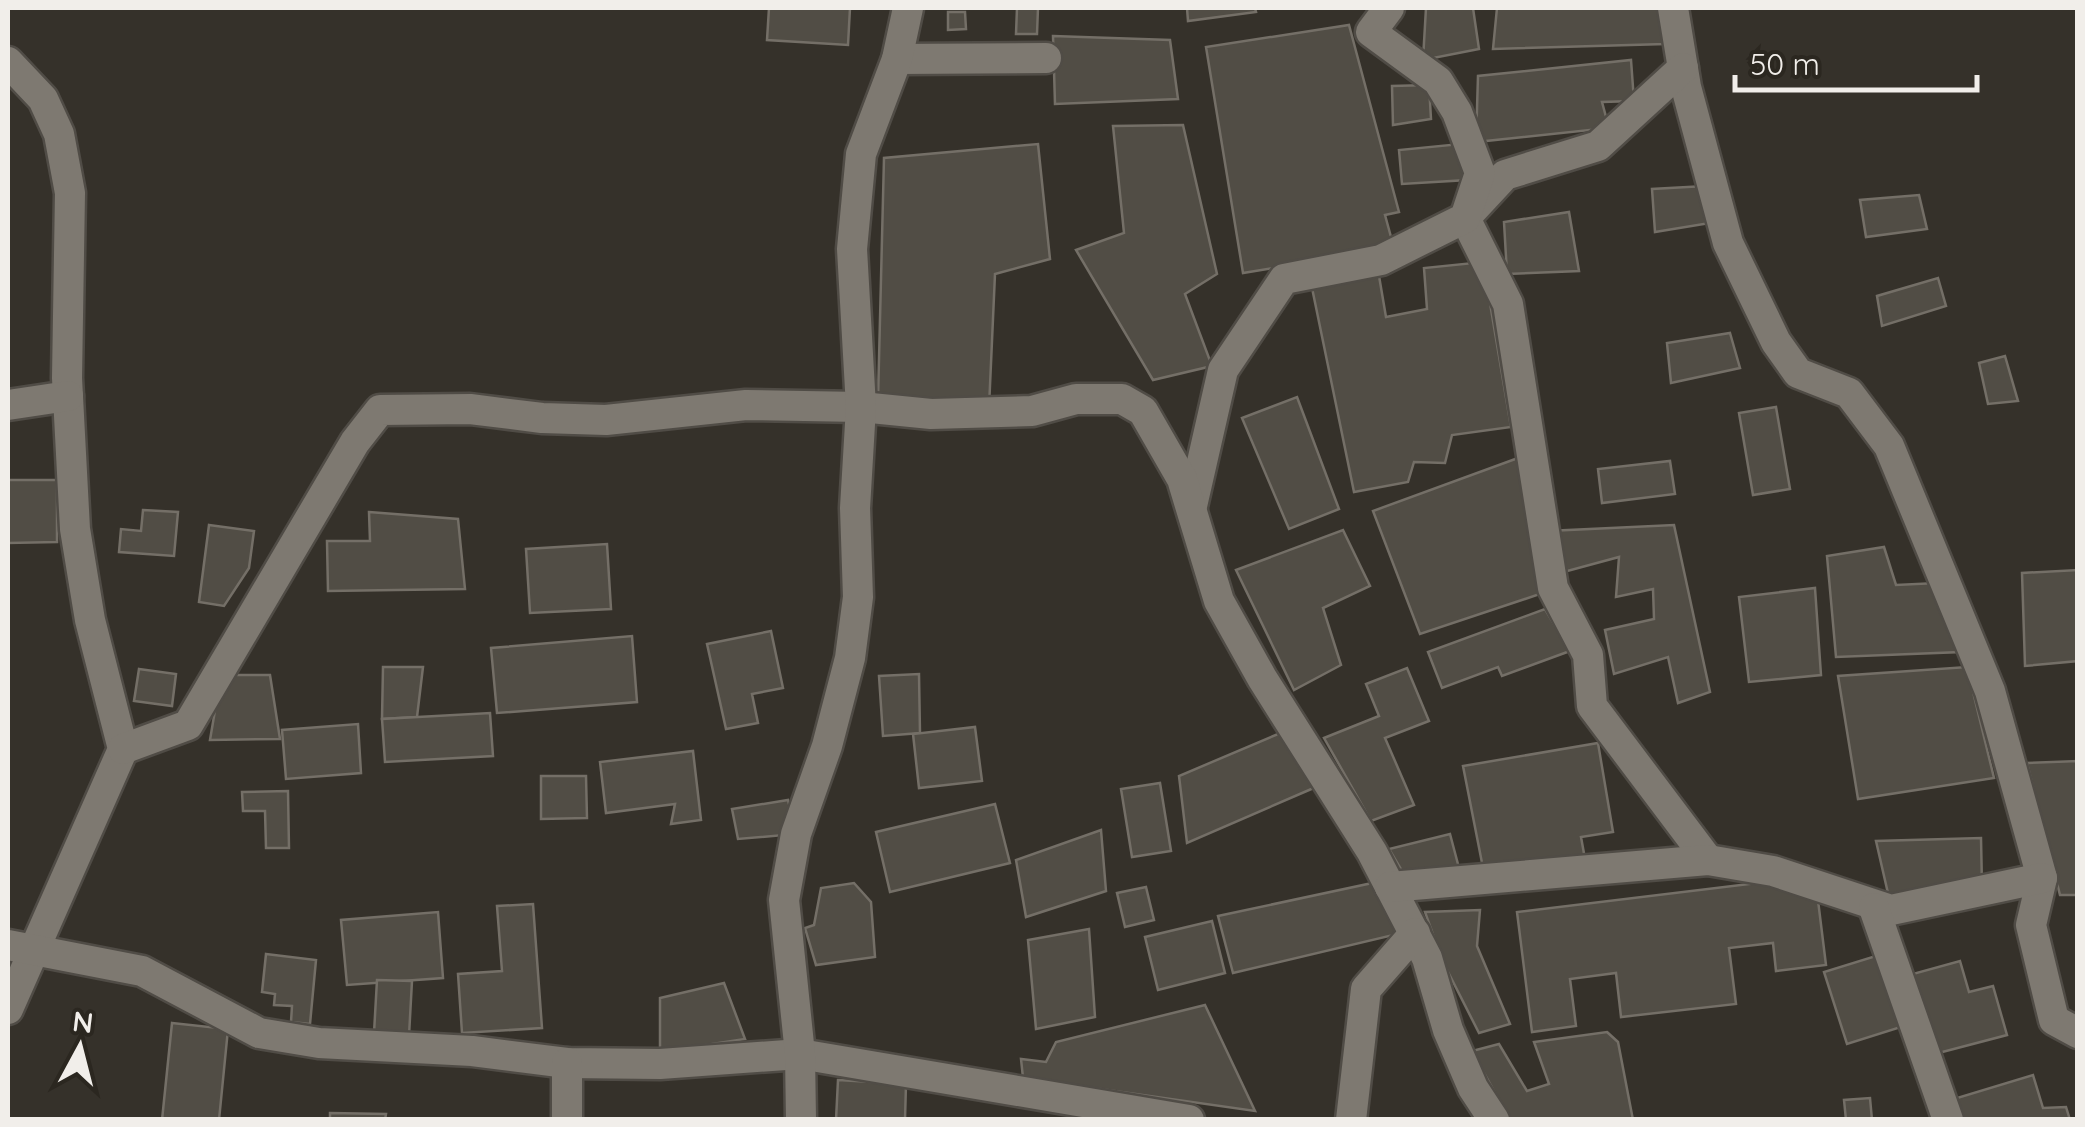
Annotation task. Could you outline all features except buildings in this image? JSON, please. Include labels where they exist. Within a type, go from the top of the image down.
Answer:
[{"type":"street","points":[[802,1120],[800,1054],[784,900],[796,834],[827,746],[850,658],[858,597],[855,508],[861,407],[852,249],[862,154],[896,59],[908,8]]},
{"type":"street","points":[[1673,8],[1683,68],[1728,243],[1776,342],[1798,372],[1849,394],[1889,446],[1990,691],[2042,878],[2031,925],[2054,1020],[2078,1033]]},
{"type":"street","points":[[1376,16],[1438,80],[1457,112],[1480,173],[1464,218],[1508,304],[1553,588],[1588,655],[1592,706],[1708,860]]},
{"type":"street","points":[[896,59],[1046,58]]},
{"type":"street","points":[[8,62],[43,98],[59,134],[70,194],[68,396],[75,530],[90,620],[123,749],[22,948],[8,1009]]},
{"type":"street","points":[[1191,509],[1223,370],[1284,279],[1381,260],[1464,218],[1506,175],[1598,146],[1683,68]]},
{"type":"street","points":[[8,404],[68,396]]},
{"type":"street","points":[[123,749],[188,725],[355,442],[380,410],[470,408],[542,418],[606,420],[746,405],[861,407],[931,414],[1032,410],[1076,399],[1122,400],[1143,411],[1182,479],[1219,600],[1390,887],[1414,933],[1473,1088],[1494,1120]]},
{"type":"street","points":[[1390,887],[1708,860],[1773,871],[1874,908],[1891,910],[2042,878]]},
{"type":"street","points":[[1874,908],[1948,1120]]},
{"type":"street","points":[[1350,1120],[1366,989],[1414,933]]},
{"type":"street","points":[[22,948],[142,971],[259,1034],[319,1043],[472,1052],[567,1063],[660,1064],[800,1054],[1189,1120]]},
{"type":"street","points":[[566,1120],[567,1063]]}]
